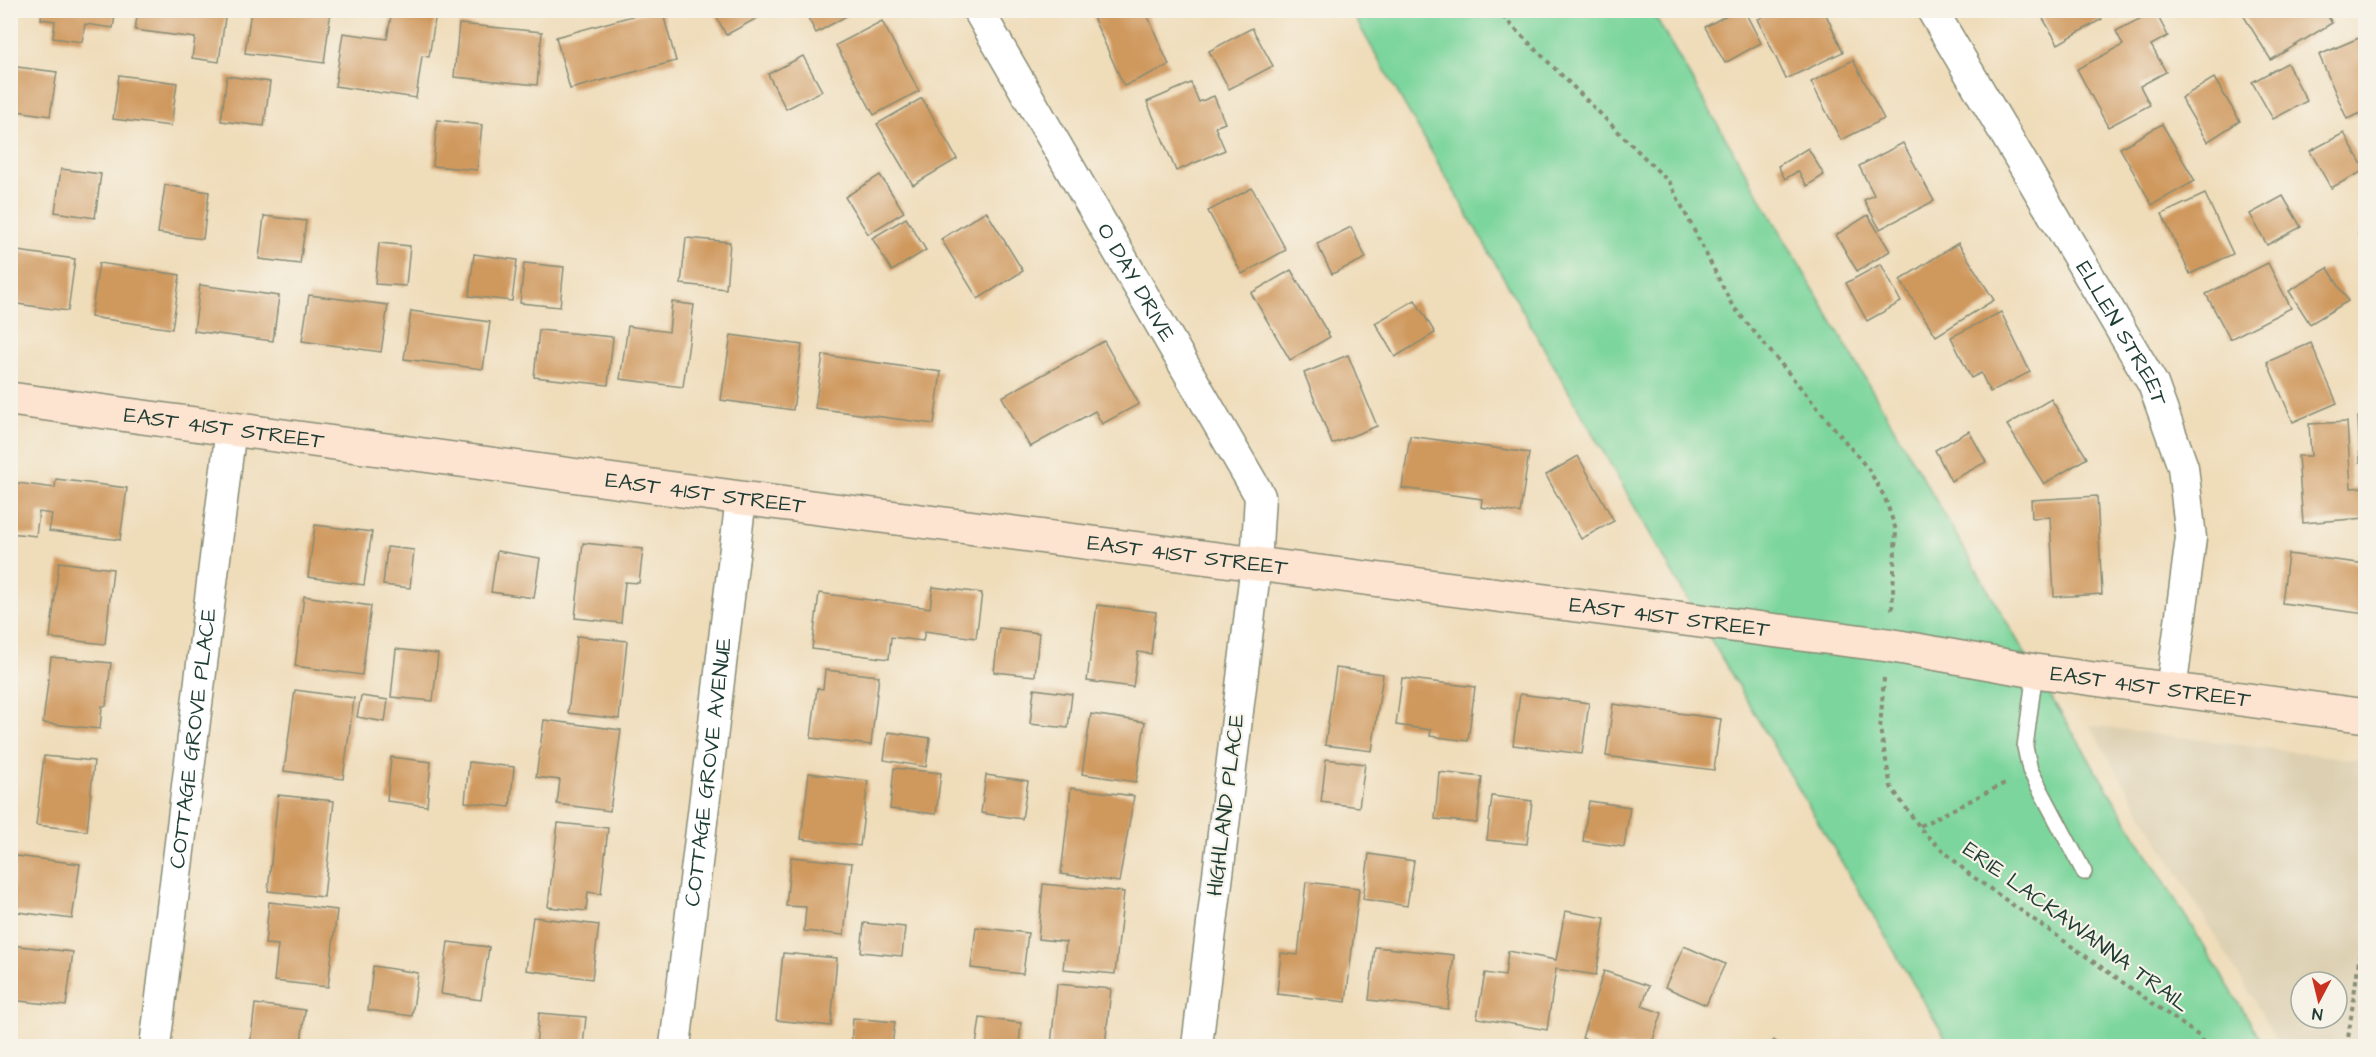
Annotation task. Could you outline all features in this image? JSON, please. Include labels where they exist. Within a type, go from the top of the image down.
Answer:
[{"type":"street","name":"O DAY DRIVE","points":[[978,10],[1260,496],[1256,564]]},
{"type":"street","name":"ELLEN STREET","points":[[1932,10],[2153,384],[2183,466],[2191,538],[2171,691]]},
{"type":"street","name":"EAST 41ST STREET","points":[[10,399],[741,498],[1888,645],[2035,671],[2366,716]]},
{"type":"street","name":"COTTAGE GROVE PLACE","points":[[155,1047],[231,428]]},
{"type":"street","name":"COTTAGE GROVE AVENUE","points":[[675,1047],[741,498]]},
{"type":"street","name":"HIGHLAND PLACE","points":[[1197,1047],[1256,564]]},
{"type":"lane","points":[[2035,671],[2025,747],[2030,770],[2084,873]]},
{"type":"path","points":[[1496,10],[1670,183],[1732,305],[1869,470],[1885,498],[1896,530],[1892,613]]},
{"type":"path","name":"ERIE LACKAWANNA TRAIL","points":[[1885,668],[1880,729],[1891,787],[1920,826],[1969,874],[2199,1036],[2206,1047]]},
{"type":"path","points":[[1920,826],[2030,770]]},
{"type":"path","points":[[2347,1047],[2366,909]]},
{"type":"shaded area","points":[[2089,725],[2365,761],[2365,1046],[2281,1046]]},
{"type":"green space","points":[[1351,11],[1652,11],[2035,671],[2265,1046],[1950,1046],[1700,621]]},
{"type":"building","points":[[42,10],[116,10],[113,28],[85,24],[82,42],[53,38],[55,21],[41,19]]},
{"type":"building","points":[[138,10],[226,10],[219,62],[192,58],[195,38],[135,30]]},
{"type":"building","points":[[251,10],[331,10],[324,63],[245,53]]},
{"type":"building","points":[[392,10],[436,13],[429,57],[422,56],[416,98],[335,86],[343,33],[387,39]]},
{"type":"building","points":[[654,10],[662,10],[676,61],[570,89],[556,37]]},
{"type":"building","points":[[713,10],[758,10],[761,16],[726,35]]},
{"type":"building","points":[[804,10],[857,10],[816,33]]},
{"type":"building","points":[[1106,10],[1145,10],[1169,65],[1124,86],[1093,17]]},
{"type":"building","points":[[1736,10],[1744,10],[1761,43],[1725,63],[1705,27]]},
{"type":"building","points":[[1777,10],[1824,10],[1843,52],[1786,79],[1758,19]]},
{"type":"building","points":[[2038,10],[2097,10],[2102,19],[2058,44]]},
{"type":"building","points":[[2240,10],[2324,10],[2332,23],[2271,60]]},
{"type":"building","points":[[2155,11],[2168,36],[2151,45],[2166,72],[2140,86],[2150,105],[2108,127],[2077,69],[2123,45],[2116,31]]},
{"type":"building","points":[[882,21],[919,91],[874,115],[836,45]]},
{"type":"building","points":[[459,24],[542,32],[537,85],[454,77]]},
{"type":"building","points":[[1252,28],[1273,66],[1229,89],[1209,51]]},
{"type":"building","points":[[2366,35],[2366,111],[2347,119],[2319,55]]},
{"type":"building","points":[[803,56],[822,91],[786,109],[768,74]]},
{"type":"building","points":[[1853,60],[1884,119],[1841,140],[1811,82]]},
{"type":"building","points":[[2287,63],[2307,101],[2273,119],[2252,82]]},
{"type":"building","points":[[17,67],[57,72],[50,116],[10,110]]},
{"type":"building","points":[[119,75],[177,83],[171,126],[113,119]]},
{"type":"building","points":[[227,76],[270,82],[264,126],[221,121]]},
{"type":"building","points":[[2214,78],[2240,121],[2207,142],[2181,98]]},
{"type":"building","points":[[1191,83],[1199,102],[1214,96],[1225,123],[1215,127],[1225,150],[1176,171],[1147,102]]},
{"type":"building","points":[[922,98],[957,159],[913,185],[877,124]]},
{"type":"building","points":[[437,120],[482,125],[477,170],[433,166]]},
{"type":"building","points":[[2162,124],[2195,181],[2152,205],[2120,148]]},
{"type":"building","points":[[2344,133],[2365,170],[2331,188],[2310,151]]},
{"type":"building","points":[[1903,143],[1934,201],[1880,229],[1864,200],[1874,195],[1859,166]]},
{"type":"building","points":[[1808,148],[1824,175],[1807,186],[1798,171],[1785,179],[1778,166]]},
{"type":"building","points":[[61,169],[101,174],[95,218],[55,212]]},
{"type":"building","points":[[880,175],[904,212],[868,234],[845,197]]},
{"type":"building","points":[[165,185],[209,192],[203,239],[158,233]]},
{"type":"building","points":[[1252,188],[1286,250],[1242,274],[1208,211]]},
{"type":"building","points":[[2205,194],[2233,254],[2190,274],[2162,214]]},
{"type":"building","points":[[2283,196],[2301,227],[2267,245],[2250,214]]},
{"type":"building","points":[[986,211],[1023,271],[978,299],[941,239]]},
{"type":"building","points":[[1868,215],[1890,251],[1857,271],[1836,235]]},
{"type":"building","points":[[264,216],[306,221],[300,264],[259,259]]},
{"type":"building","points":[[906,218],[926,250],[892,271],[872,238]]},
{"type":"building","points":[[1351,227],[1366,258],[1332,274],[1317,244]]},
{"type":"building","points":[[2366,232],[2366,248],[2359,236]]},
{"type":"building","points":[[686,238],[730,242],[726,289],[681,284]]},
{"type":"building","points":[[379,243],[410,246],[406,286],[375,284]]},
{"type":"building","points":[[1958,243],[1994,300],[1936,336],[1900,280]]},
{"type":"building","points":[[10,250],[75,259],[68,311],[10,303]]},
{"type":"building","points":[[474,254],[517,260],[512,301],[469,296]]},
{"type":"building","points":[[99,263],[180,275],[172,329],[91,317]]},
{"type":"building","points":[[524,263],[564,267],[560,307],[520,303]]},
{"type":"building","points":[[2268,263],[2291,308],[2230,339],[2206,294]]},
{"type":"building","points":[[1881,264],[1901,302],[1867,321],[1846,283]]},
{"type":"building","points":[[2328,268],[2348,301],[2310,324],[2289,291]]},
{"type":"building","points":[[1291,270],[1330,337],[1290,360],[1251,293]]},
{"type":"building","points":[[200,285],[279,296],[273,341],[194,331]]},
{"type":"building","points":[[309,295],[388,305],[381,352],[302,341]]},
{"type":"building","points":[[1415,300],[1435,333],[1395,357],[1375,323]]},
{"type":"building","points":[[672,302],[694,305],[683,387],[620,379],[628,326],[669,332]]},
{"type":"building","points":[[411,311],[490,322],[483,369],[404,359]]},
{"type":"building","points":[[2001,312],[2030,372],[1990,392],[1981,373],[1971,378],[1951,337]]},
{"type":"building","points":[[539,330],[613,337],[608,385],[534,377]]},
{"type":"building","points":[[731,335],[802,345],[793,410],[721,400]]},
{"type":"building","points":[[1104,341],[1139,404],[1102,424],[1095,411],[1030,447],[1002,397]]},
{"type":"building","points":[[2311,343],[2337,403],[2293,422],[2267,362]]},
{"type":"building","points":[[823,355],[941,372],[934,424],[815,408]]},
{"type":"building","points":[[1348,355],[1377,426],[1332,444],[1304,373]]},
{"type":"building","points":[[2051,399],[2087,458],[2044,484],[2007,425]]},
{"type":"building","points":[[2358,417],[2366,417],[2366,462],[2360,462]]},
{"type":"building","points":[[2347,422],[2351,488],[2366,487],[2366,518],[2303,523],[2298,456],[2311,456],[2309,424]]},
{"type":"building","points":[[1969,431],[1986,462],[1951,481],[1935,450]]},
{"type":"building","points":[[1410,436],[1529,453],[1520,513],[1481,507],[1482,499],[1402,488]]},
{"type":"building","points":[[1578,456],[1614,521],[1581,539],[1546,475]]},
{"type":"building","points":[[56,479],[127,488],[120,540],[49,531],[52,514],[39,512],[36,536],[10,533],[10,482],[55,488]]},
{"type":"building","points":[[2097,496],[2102,594],[2054,597],[2050,517],[2032,518],[2031,500]]},
{"type":"building","points":[[315,525],[372,532],[364,585],[308,577]]},
{"type":"building","points":[[583,543],[643,549],[639,583],[625,582],[621,623],[575,618]]},
{"type":"building","points":[[387,547],[414,550],[410,588],[383,585]]},
{"type":"building","points":[[497,551],[540,558],[534,598],[491,592]]},
{"type":"building","points":[[2288,554],[2366,564],[2366,614],[2282,603]]},
{"type":"building","points":[[59,562],[113,569],[105,644],[50,638]]},
{"type":"building","points":[[933,587],[982,593],[976,638],[925,631],[923,641],[891,637],[889,659],[812,649],[819,593],[930,608]]},
{"type":"building","points":[[304,596],[371,606],[362,675],[295,666]]},
{"type":"building","points":[[1097,605],[1156,612],[1151,654],[1138,652],[1133,687],[1087,681]]},
{"type":"building","points":[[999,628],[1039,633],[1035,676],[994,672]]},
{"type":"building","points":[[577,636],[627,641],[619,719],[568,713]]},
{"type":"building","points":[[396,649],[438,654],[433,701],[391,697]]},
{"type":"building","points":[[51,657],[111,663],[106,706],[102,706],[100,729],[43,723]]},
{"type":"building","points":[[1336,668],[1383,674],[1372,751],[1325,745]]},
{"type":"building","points":[[825,670],[879,676],[871,745],[811,738],[817,688],[823,689]]},
{"type":"building","points":[[1402,678],[1475,687],[1468,741],[1430,736],[1431,730],[1396,725]]},
{"type":"building","points":[[1034,689],[1072,694],[1068,728],[1030,724]]},
{"type":"building","points":[[295,690],[354,698],[343,779],[284,771]]},
{"type":"building","points":[[1520,694],[1589,703],[1582,754],[1513,745]]},
{"type":"building","points":[[361,696],[388,700],[385,722],[357,717]]},
{"type":"building","points":[[1613,704],[1721,719],[1714,770],[1606,756]]},
{"type":"building","points":[[1091,714],[1145,722],[1136,782],[1082,774]]},
{"type":"building","points":[[544,720],[621,730],[610,811],[557,804],[560,780],[536,777]]},
{"type":"building","points":[[888,732],[930,738],[926,767],[884,760]]},
{"type":"building","points":[[44,756],[94,761],[87,831],[36,825]]},
{"type":"building","points":[[391,757],[431,762],[427,806],[387,801]]},
{"type":"building","points":[[1326,759],[1365,764],[1359,807],[1321,802]]},
{"type":"building","points":[[469,762],[514,767],[510,807],[465,802]]},
{"type":"building","points":[[894,768],[941,773],[936,814],[890,809]]},
{"type":"building","points":[[1439,772],[1482,777],[1477,823],[1435,819]]},
{"type":"building","points":[[809,773],[868,781],[860,846],[801,839]]},
{"type":"building","points":[[986,775],[1028,781],[1022,819],[981,813]]},
{"type":"building","points":[[1071,788],[1134,796],[1119,882],[1061,874]]},
{"type":"building","points":[[278,795],[334,801],[324,897],[268,891]]},
{"type":"building","points":[[1492,796],[1532,801],[1527,844],[1487,840]]},
{"type":"building","points":[[1589,801],[1630,807],[1624,847],[1583,841]]},
{"type":"building","points":[[558,823],[608,828],[601,894],[588,892],[586,911],[548,907]]},
{"type":"building","points":[[1369,854],[1414,861],[1407,906],[1363,899]]},
{"type":"building","points":[[16,856],[80,864],[72,919],[10,911]]},
{"type":"building","points":[[791,857],[852,863],[844,935],[804,931],[806,907],[786,906]]},
{"type":"building","points":[[1306,882],[1359,888],[1346,1002],[1277,994],[1281,953],[1298,955]]},
{"type":"building","points":[[1043,884],[1124,892],[1115,974],[1063,969],[1066,942],[1038,939]]},
{"type":"building","points":[[269,902],[337,910],[328,987],[274,981],[278,945],[265,944]]},
{"type":"building","points":[[1565,911],[1605,918],[1596,975],[1556,969],[1547,1030],[1477,1018],[1485,973],[1505,976],[1508,951],[1556,960]]},
{"type":"building","points":[[533,917],[599,925],[592,979],[526,970]]},
{"type":"building","points":[[864,923],[905,927],[902,956],[861,952]]},
{"type":"building","points":[[976,927],[1028,933],[1023,974],[971,968]]},
{"type":"building","points":[[448,942],[489,947],[481,1000],[441,994]]},
{"type":"building","points":[[10,945],[73,952],[66,1006],[10,1000]]},
{"type":"building","points":[[1684,946],[1725,964],[1706,1005],[1665,987]]},
{"type":"building","points":[[1375,947],[1454,955],[1448,1009],[1369,1000]]},
{"type":"building","points":[[783,953],[837,958],[831,1026],[776,1020]]},
{"type":"building","points":[[373,966],[418,973],[412,1016],[368,1010]]},
{"type":"building","points":[[1604,971],[1649,986],[1642,1006],[1662,1013],[1651,1046],[1608,1046],[1582,1038]]},
{"type":"building","points":[[1057,984],[1111,989],[1105,1046],[1051,1046]]},
{"type":"building","points":[[255,1004],[305,1010],[301,1044],[307,1046],[250,1046]]},
{"type":"building","points":[[539,1013],[586,1017],[583,1046],[536,1046]]},
{"type":"building","points":[[853,1018],[895,1022],[892,1046],[851,1046]]},
{"type":"building","points":[[980,1018],[1021,1023],[1019,1046],[976,1046]]},
{"type":"building","points":[[1774,1040],[1783,1046],[1769,1046]]}]
